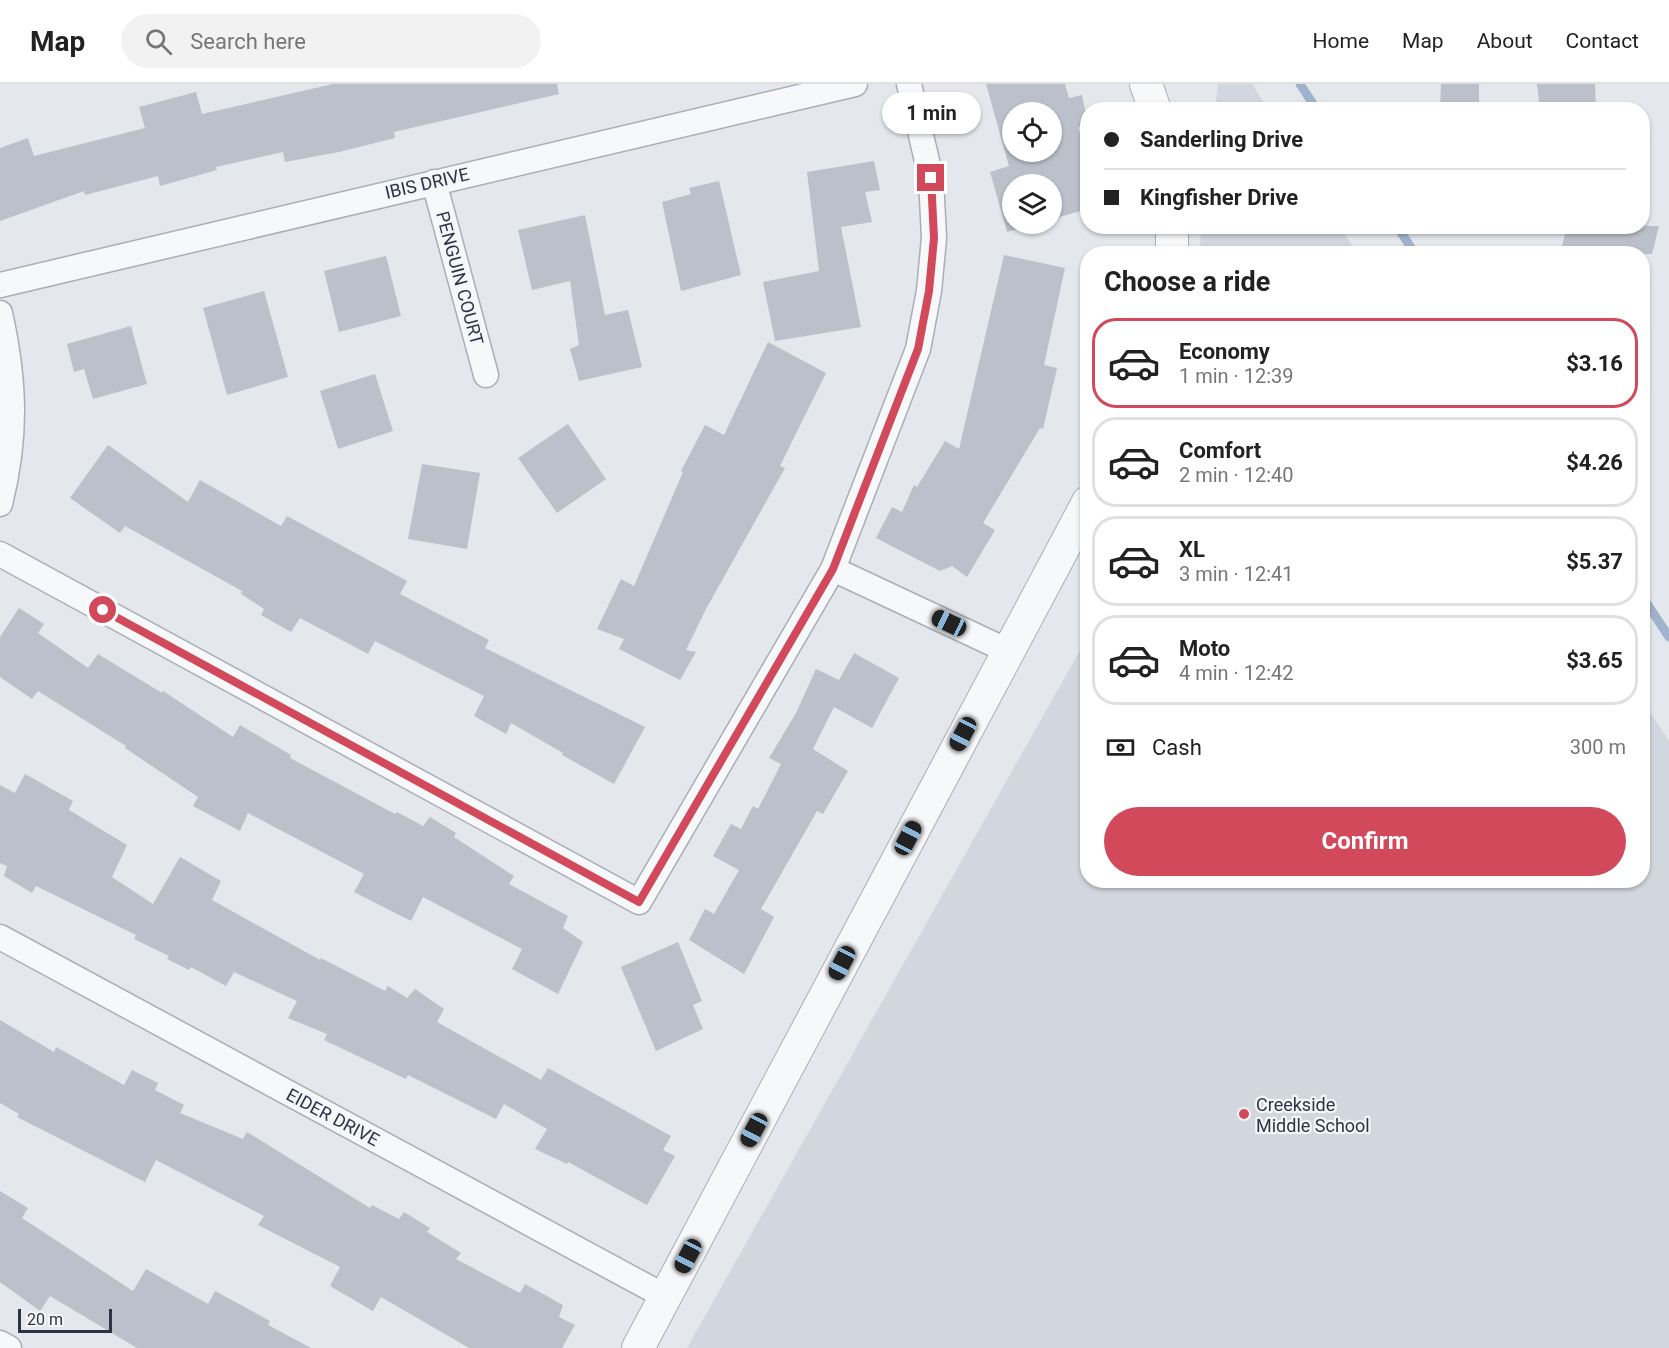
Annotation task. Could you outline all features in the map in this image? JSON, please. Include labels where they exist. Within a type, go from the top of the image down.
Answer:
[{"type":"street","name":"IBIS DRIVE","points":[[0,285],[855,84]]},
{"type":"street","points":[[0,554],[639,902],[833,569],[918,349],[929,291],[934,238],[931,178],[909,84]]},
{"type":"street","points":[[1146,84],[1152,102]]},
{"type":"street","name":"PENGUIN COURT","points":[[434,182],[486,375]]},
{"type":"street","points":[[0,313],[11,362],[13,422],[8,474],[0,504]]},
{"type":"street","points":[[638,1348],[1080,517]]},
{"type":"street","points":[[833,569],[1008,651]]},
{"type":"street","name":"EIDER DRIVE","points":[[0,937],[666,1297]]},
{"type":"street","points":[[0,1343],[9,1348]]},
{"type":"shaded area","points":[[1218,84],[1252,84],[1264,102],[1216,102]]},
{"type":"shaded area","points":[[1201,234],[1345,234],[1352,246],[1200,246]]},
{"type":"shaded area","name":"Creekside Middle School","points":[[1080,650],[1080,888],[1650,888],[1650,712],[1669,741],[1669,1348],[687,1348]]},
{"type":"building","points":[[333,84],[557,84],[559,94],[394,132],[395,138],[339,152],[285,162],[283,152],[216,167],[217,170],[160,186],[158,176],[85,195],[84,191],[0,221],[0,148],[28,138],[34,156],[145,128],[139,107],[196,92],[202,114]]},
{"type":"building","points":[[986,84],[1065,84],[1069,98],[1082,95],[1083,102],[1080,102],[1080,126],[1078,127],[1080,134],[1080,211],[1062,216],[1062,174],[1002,174],[1002,214],[990,172],[1009,166],[1008,162],[1062,162],[1062,102],[1002,102],[1002,141]]},
{"type":"building","points":[[1441,84],[1479,84],[1479,102],[1440,102]]},
{"type":"building","points":[[1537,84],[1595,84],[1596,102],[1539,102]]},
{"type":"building","points":[[874,161],[880,190],[865,192],[872,222],[841,227],[861,327],[775,341],[763,282],[819,271],[807,172]]},
{"type":"building","points":[[719,181],[741,275],[681,291],[662,202],[691,194],[689,188]]},
{"type":"building","points":[[585,215],[605,315],[628,310],[642,367],[579,381],[570,349],[579,345],[570,281],[532,290],[518,230]]},
{"type":"building","points":[[1650,226],[1659,226],[1652,254],[1650,254],[1650,246],[1562,246],[1565,234],[1650,234]]},
{"type":"building","points":[[1004,255],[1065,268],[1044,365],[1057,368],[1043,429],[1040,428],[983,523],[995,530],[967,577],[952,566],[940,571],[876,538],[892,507],[902,512],[914,485],[917,487],[945,441],[959,449]]},
{"type":"building","points":[[386,256],[401,316],[339,332],[324,271]]},
{"type":"building","points":[[264,291],[288,377],[227,395],[203,308]]},
{"type":"building","points":[[131,326],[147,384],[93,399],[84,369],[74,372],[67,344]]},
{"type":"building","points":[[768,342],[826,373],[780,466],[785,468],[706,609],[686,650],[696,652],[680,680],[619,649],[624,639],[597,629],[621,579],[634,586],[683,472],[681,471],[705,425],[724,435]]},
{"type":"building","points":[[375,374],[393,431],[338,449],[320,391]]},
{"type":"building","points":[[568,424],[606,479],[557,513],[518,458]]},
{"type":"building","points":[[108,445],[188,502],[200,480],[281,526],[287,516],[407,581],[400,594],[489,640],[485,648],[645,727],[614,784],[511,723],[506,734],[474,716],[484,696],[375,641],[368,654],[300,618],[291,632],[261,615],[264,609],[241,594],[242,591],[125,526],[120,533],[70,498]]},
{"type":"building","points":[[422,464],[480,473],[467,549],[408,539]]},
{"type":"building","points":[[19,608],[44,624],[38,633],[88,668],[98,654],[162,693],[163,691],[233,737],[240,725],[291,755],[290,758],[395,814],[397,812],[423,826],[430,817],[456,833],[454,837],[514,876],[509,884],[568,916],[563,928],[583,942],[558,994],[512,969],[522,949],[423,897],[411,921],[354,892],[364,874],[248,813],[240,831],[193,806],[198,797],[125,748],[126,746],[38,691],[32,699],[0,677],[0,637]]},
{"type":"building","points":[[854,653],[899,678],[872,728],[834,707],[813,749],[848,771],[823,814],[817,811],[761,909],[774,917],[744,974],[689,940],[705,909],[714,914],[739,870],[713,856],[731,824],[741,829],[753,806],[758,809],[781,764],[769,758],[796,713],[816,669],[839,680]]},
{"type":"building","points":[[25,774],[73,801],[69,810],[127,845],[112,877],[153,904],[180,857],[221,881],[212,900],[320,960],[321,958],[385,991],[388,986],[407,998],[415,989],[444,1009],[437,1022],[541,1080],[548,1068],[671,1136],[663,1150],[675,1156],[647,1205],[568,1162],[567,1164],[535,1149],[547,1129],[504,1104],[496,1119],[408,1075],[406,1079],[324,1040],[327,1034],[288,1018],[297,1001],[234,972],[226,986],[191,967],[189,970],[167,959],[169,956],[134,939],[136,935],[36,886],[32,893],[4,876],[7,866],[0,863],[0,785],[15,793]]},
{"type":"building","points":[[678,942],[702,1001],[693,1005],[703,1029],[656,1051],[621,967]]},
{"type":"building","points":[[0,1020],[54,1052],[56,1047],[124,1085],[132,1070],[158,1083],[155,1090],[184,1105],[180,1113],[243,1139],[247,1132],[370,1208],[372,1205],[399,1219],[404,1212],[430,1228],[427,1232],[461,1253],[456,1259],[520,1293],[525,1284],[563,1305],[559,1317],[575,1325],[562,1348],[469,1348],[381,1297],[373,1311],[330,1286],[340,1267],[258,1225],[264,1216],[156,1160],[145,1182],[17,1117],[19,1114],[0,1103]]},
{"type":"building","points":[[0,1191],[28,1208],[22,1218],[133,1291],[146,1269],[208,1304],[215,1291],[270,1321],[268,1325],[311,1348],[137,1348],[50,1296],[40,1311],[0,1282]]},
{"type":"waterway","points":[[1300,84],[1312,102]]},
{"type":"waterway","points":[[1402,234],[1410,246]]},
{"type":"waterway","points":[[1650,608],[1669,637]]},
{"type":"place","name":"Creekside Middle School","points":[[1244,1114]]},
{"type":"route","points":[[103,610],[639,902],[833,569],[918,349],[929,291],[934,238],[931,178]]}]
